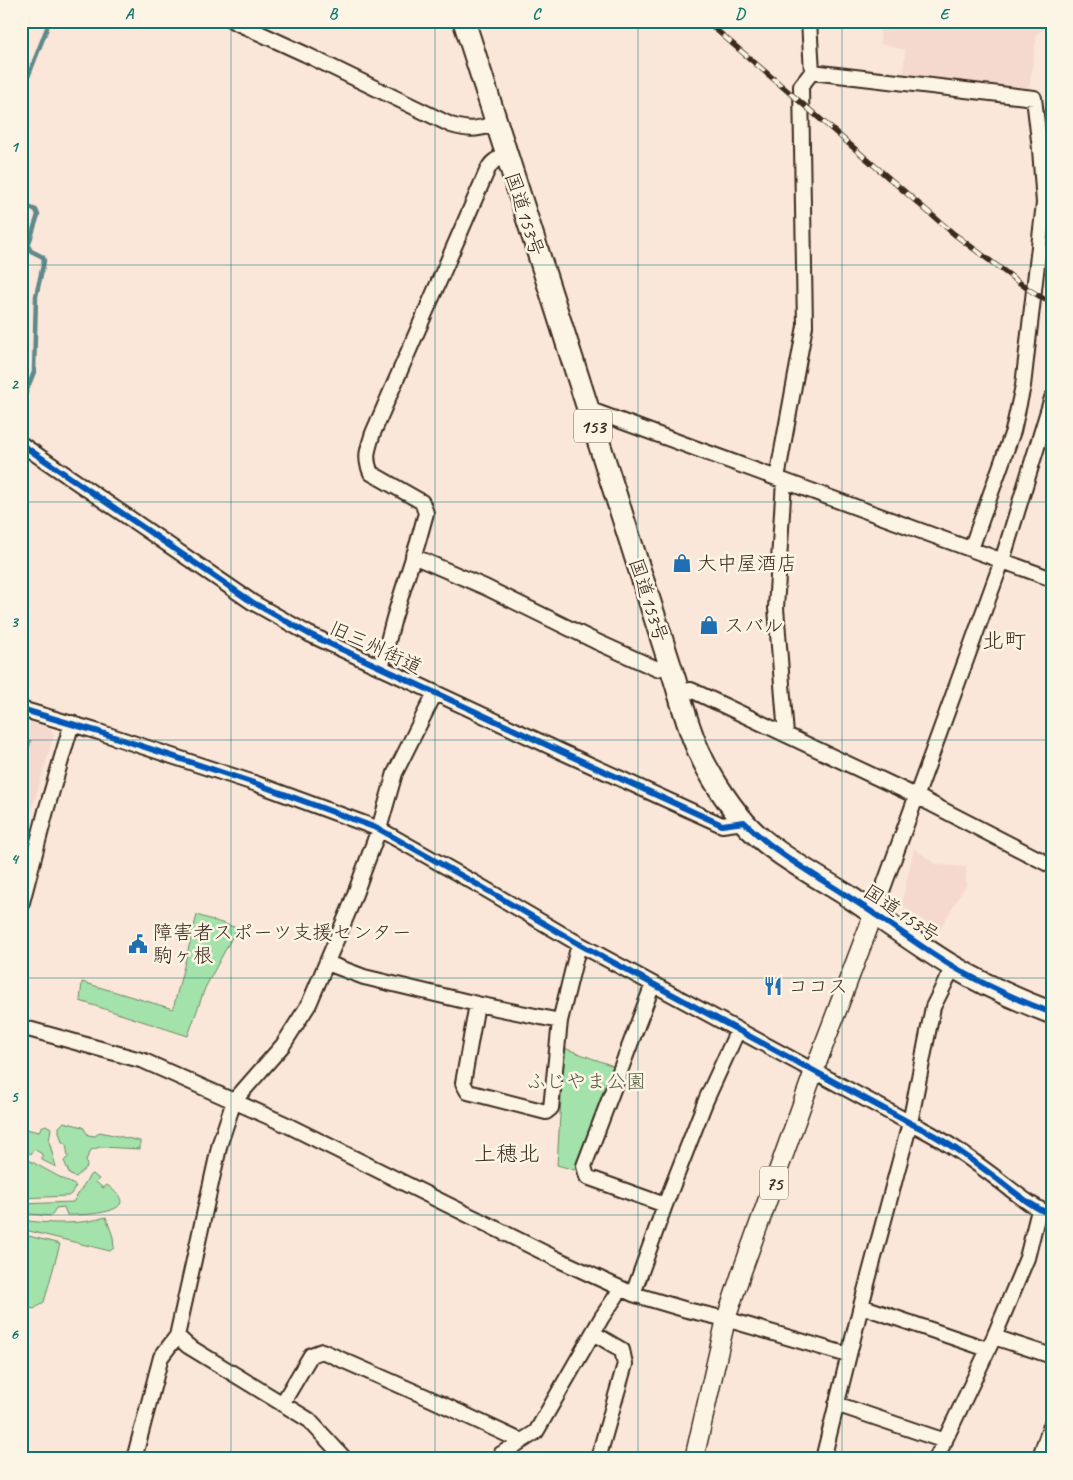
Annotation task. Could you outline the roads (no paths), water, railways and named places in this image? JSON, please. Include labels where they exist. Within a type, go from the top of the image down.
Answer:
[{"type":"highway","name":"国道153号","points":[[464,21],[670,665],[696,744],[709,772],[744,822],[776,850],[953,967],[1019,1000],[1052,1013]]},
{"type":"main road","name":"75","points":[[694,1459],[726,1319],[814,1071],[874,913]]},
{"type":"street","points":[[233,21],[451,125],[467,130],[496,124]]},
{"type":"street","points":[[786,735],[776,608],[781,479],[805,326],[801,86],[812,72],[809,21]]},
{"type":"street","points":[[812,72],[1034,98],[1044,204],[1023,386],[1013,431],[971,549]]},
{"type":"street","points":[[381,668],[426,513],[422,502],[372,473],[368,464],[367,454],[373,433],[487,171],[491,164],[506,156]]},
{"type":"street","points":[[874,913],[1002,561],[1052,398]]},
{"type":"street","points":[[588,409],[1052,579]]},
{"type":"street","name":"旧三州街道","points":[[21,444],[252,602],[309,634],[722,825],[744,822]]},
{"type":"street","points":[[413,556],[485,587],[657,669],[670,665]]},
{"type":"street","points":[[679,692],[691,690],[916,796],[1052,866]]},
{"type":"street","points":[[134,1459],[161,1357],[177,1336],[220,1143],[234,1101],[283,1045],[309,1004],[379,830],[395,772],[435,693]]},
{"type":"street","points":[[21,709],[72,723],[257,784],[379,830],[579,944],[929,1132],[1045,1212],[988,1350],[936,1459]]},
{"type":"street","points":[[21,906],[72,723]]},
{"type":"street","points":[[477,1004],[463,1083],[468,1092],[546,1112],[551,1108],[560,1021],[579,944]]},
{"type":"street","points":[[327,963],[364,977],[477,1004],[560,1021]]},
{"type":"street","points":[[823,1459],[848,1355],[910,1123],[933,1007],[953,967]]},
{"type":"street","points":[[653,984],[584,1166],[587,1177],[665,1205]]},
{"type":"street","points":[[21,1027],[144,1061],[294,1128],[627,1292],[848,1355]]},
{"type":"street","points":[[498,1459],[501,1454],[536,1432],[602,1317],[627,1292],[665,1205],[706,1100],[738,1030]]},
{"type":"street","points":[[861,1306],[988,1350]]},
{"type":"street","points":[[593,1334],[622,1350],[625,1364],[598,1459]]},
{"type":"street","points":[[177,1336],[188,1346],[309,1420],[345,1459]]},
{"type":"street","points":[[994,1336],[1052,1356]]},
{"type":"street","points":[[282,1404],[311,1355],[322,1351],[431,1398],[521,1442]]},
{"type":"street","points":[[836,1404],[945,1440]]},
{"type":"street","points":[[1039,1459],[1052,1423]]},
{"type":"waterway","points":[[21,95],[47,28]]},
{"type":"waterway","points":[[21,204],[36,210],[38,215],[28,246],[31,251],[43,257],[44,261],[36,296],[34,372],[22,402]]},
{"type":"railway","points":[[706,21],[954,234],[1028,289],[1052,304]]},
{"type":"place","name":"大中屋酒店","points":[[682,563]]},
{"type":"place","name":"スバル","points":[[709,625]]},
{"type":"place","name":"障害者スポーツ支援センター 駒ヶ根","points":[[138,944]]},
{"type":"place","name":"ココス","points":[[773,986]]},
{"type":"district","name":"北町","points":[[1004,640]]},
{"type":"district","name":"上穂北","points":[[507,1153]]},
{"type":"park label","name":"ふじやま公園","points":[[586,1081]]}]
